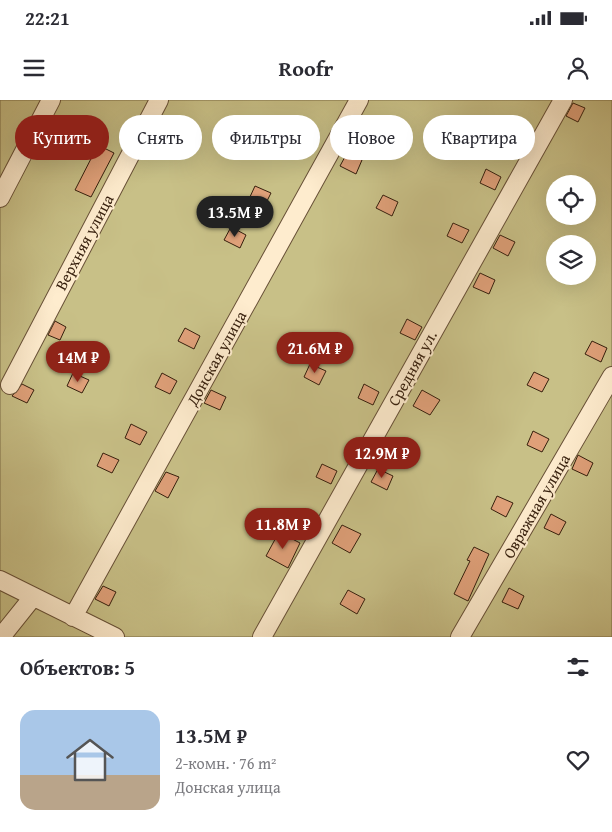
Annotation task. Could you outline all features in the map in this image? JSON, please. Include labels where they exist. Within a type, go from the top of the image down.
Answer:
[{"type":"street","points":[[0,198],[51,100]]},
{"type":"street","name":"Верхняя улица","points":[[10,385],[159,100]]},
{"type":"street","name":"Донская улица","points":[[73,617],[359,100]]},
{"type":"street","name":"Средняя ул.","points":[[262,637],[562,100]]},
{"type":"street","name":"Овражная улица","points":[[460,637],[612,376]]},
{"type":"street","points":[[0,580],[115,637]]},
{"type":"street","points":[[1,637],[33,597]]},
{"type":"shaded area","points":[[0,100],[612,100],[612,637],[0,637]]},
{"type":"building","points":[[573,103],[585,108],[578,122],[566,116]]},
{"type":"building","points":[[109,150],[114,153],[91,197],[75,190],[90,160],[109,160]]},
{"type":"building","points":[[343,160],[362,160],[356,174],[340,166]]},
{"type":"building","points":[[486,169],[501,177],[495,190],[480,183]]},
{"type":"building","points":[[255,186],[271,193],[264,207],[249,199]]},
{"type":"building","points":[[383,195],[398,202],[392,216],[376,208]]},
{"type":"building","points":[[453,223],[469,230],[462,243],[447,236]]},
{"type":"building","points":[[231,227],[246,235],[240,248],[224,240]]},
{"type":"building","points":[[500,235],[515,242],[508,256],[493,248]]},
{"type":"building","points":[[480,273],[495,280],[489,294],[473,287]]},
{"type":"building","points":[[407,319],[422,327],[415,340],[400,333]]},
{"type":"building","points":[[55,321],[66,327],[60,340],[48,335]]},
{"type":"building","points":[[185,328],[200,336],[194,349],[178,341]]},
{"type":"building","points":[[592,341],[607,348],[601,362],[585,354]]},
{"type":"building","points":[[310,364],[326,371],[319,385],[304,377]]},
{"type":"building","points":[[534,372],[549,379],[542,392],[527,385]]},
{"type":"building","points":[[73,373],[89,380],[82,393],[67,386]]},
{"type":"building","points":[[162,373],[177,381],[170,394],[155,387]]},
{"type":"building","points":[[22,384],[34,390],[27,403],[12,396]]},
{"type":"building","points":[[364,384],[379,392],[373,405],[358,398]]},
{"type":"building","points":[[211,390],[226,397],[220,410],[204,403]]},
{"type":"building","points":[[422,390],[440,400],[430,415],[413,406]]},
{"type":"building","points":[[131,424],[147,432],[140,445],[125,438]]},
{"type":"building","points":[[533,431],[549,439],[542,452],[527,445]]},
{"type":"building","points":[[103,453],[119,460],[112,473],[97,466]]},
{"type":"building","points":[[578,455],[593,463],[587,476],[572,469]]},
{"type":"building","points":[[322,464],[337,471],[331,484],[316,477]]},
{"type":"building","points":[[378,469],[393,476],[387,490],[371,482]]},
{"type":"building","points":[[166,472],[179,477],[168,498],[155,491]]},
{"type":"building","points":[[497,496],[513,503],[506,517],[491,509]]},
{"type":"building","points":[[551,514],[566,522],[559,535],[544,528]]},
{"type":"building","points":[[342,525],[361,534],[350,553],[332,543]]},
{"type":"building","points":[[279,532],[300,543],[288,568],[266,556]]},
{"type":"building","points":[[474,547],[489,554],[468,601],[454,594],[470,561],[467,560]]},
{"type":"building","points":[[103,586],[116,592],[109,606],[95,599]]},
{"type":"building","points":[[509,588],[524,596],[518,609],[502,602]]},
{"type":"building","points":[[348,590],[365,599],[357,614],[340,604]]}]
